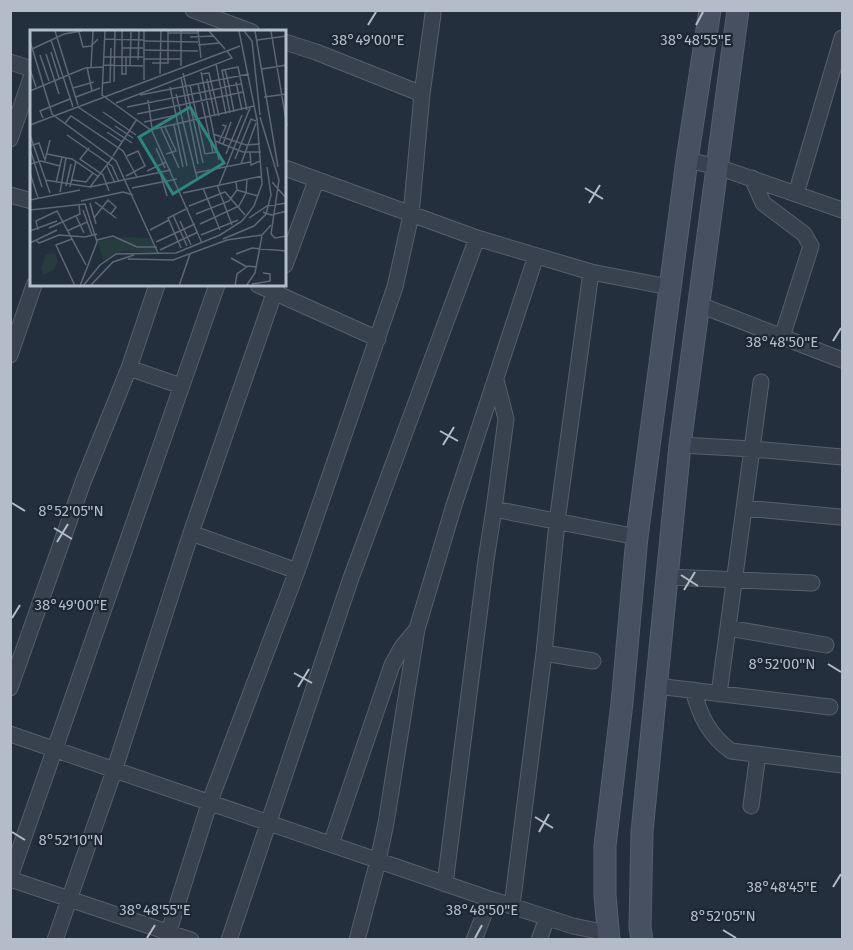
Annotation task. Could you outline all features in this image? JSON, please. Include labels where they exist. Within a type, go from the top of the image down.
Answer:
[{"type":"main road","points":[[608,936],[605,846],[622,704],[637,537],[669,287],[710,10]]},
{"type":"main road","points":[[642,939],[640,927],[642,832],[680,445],[738,10]]},
{"type":"street","points":[[193,10],[245,30]]},
{"type":"street","points":[[167,936],[210,801],[297,571],[395,287],[411,214],[432,14]]},
{"type":"street","points":[[796,194],[842,38]]},
{"type":"street","points":[[286,42],[422,94]]},
{"type":"street","points":[[10,62],[30,68]]},
{"type":"street","points":[[10,139],[30,81]]},
{"type":"street","points":[[687,160],[718,167],[843,210]]},
{"type":"street","points":[[286,168],[477,238],[591,272],[669,287]]},
{"type":"street","points":[[752,178],[763,202],[804,234],[811,246],[782,337]]},
{"type":"street","points":[[286,262],[316,181]]},
{"type":"street","points":[[10,195],[30,200]]},
{"type":"street","points":[[229,939],[351,578],[477,238]]},
{"type":"street","points":[[357,939],[378,861],[417,629],[454,505],[536,256]]},
{"type":"street","points":[[512,906],[544,653],[556,522],[591,272]]},
{"type":"street","points":[[10,355],[34,286]]},
{"type":"street","points":[[10,688],[83,482],[129,368],[157,286]]},
{"type":"street","points":[[191,939],[167,936],[70,898],[10,878],[217,286]]},
{"type":"street","points":[[55,939],[276,289],[378,339]]},
{"type":"street","points":[[700,305],[843,360]]},
{"type":"street","points":[[129,368],[181,386]]},
{"type":"street","points":[[446,884],[506,419],[496,380]]},
{"type":"street","points":[[719,694],[761,382]]},
{"type":"street","points":[[680,445],[843,457]]},
{"type":"street","points":[[745,508],[840,517]]},
{"type":"street","points":[[494,509],[637,537]]},
{"type":"street","points":[[192,533],[297,571]]},
{"type":"street","points":[[668,577],[812,583]]},
{"type":"street","points":[[728,628],[826,645]]},
{"type":"street","points":[[332,844],[392,665],[402,647],[417,629]]},
{"type":"street","points":[[544,653],[593,661]]},
{"type":"street","points":[[657,686],[830,707]]},
{"type":"street","points":[[693,690],[699,715],[717,740],[731,751],[843,765]]},
{"type":"street","points":[[10,734],[490,899],[608,936]]},
{"type":"street","points":[[751,806],[758,754]]},
{"type":"street","points":[[474,939],[490,899]]},
{"type":"street","points":[[539,939],[547,918]]}]
